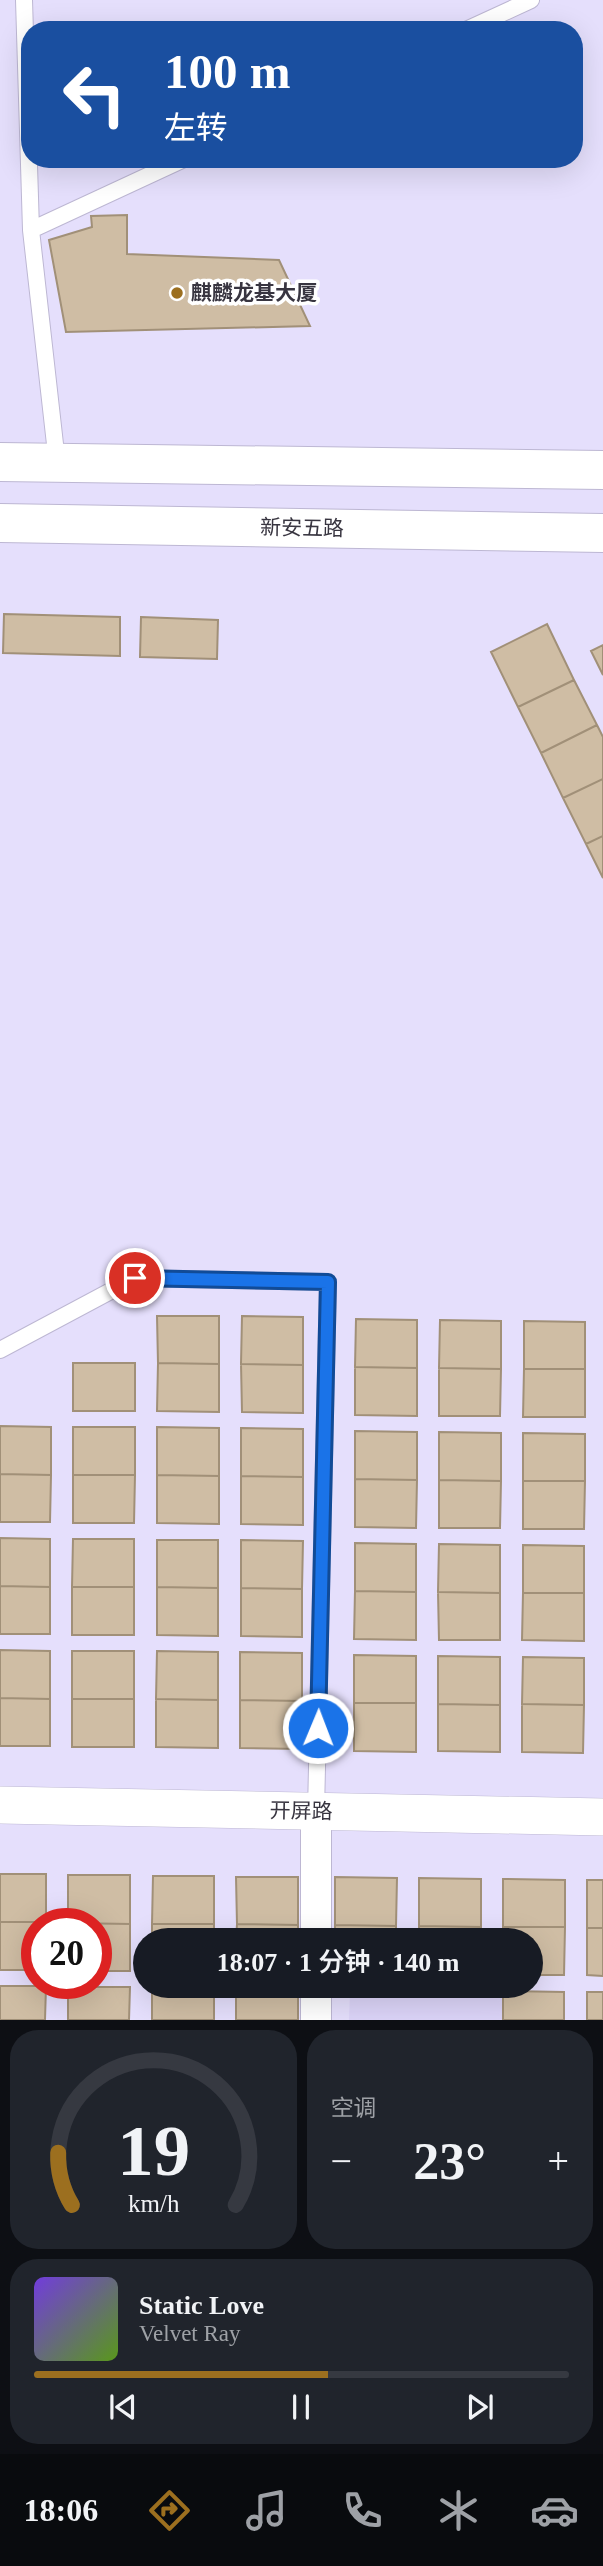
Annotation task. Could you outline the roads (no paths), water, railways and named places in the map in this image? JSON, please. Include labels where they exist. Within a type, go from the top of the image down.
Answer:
[{"type":"main road","points":[[0,462],[603,470]]},
{"type":"main road","name":"新安五路","points":[[0,523],[603,533]]},
{"type":"street","name":"开屏路","points":[[0,1805],[603,1817]]},
{"type":"street","points":[[316,1811],[316,1928]]},
{"type":"street","points":[[316,1998],[316,2020]]},
{"type":"lane","points":[[24,0],[25,21]]},
{"type":"lane","points":[[486,21],[531,0]]},
{"type":"lane","points":[[29,168],[31,230],[57,462]]},
{"type":"lane","points":[[31,230],[165,168]]},
{"type":"lane","points":[[0,1350],[135,1278],[328,1282],[316,1811]]},
{"type":"place","name":"麒麟龙基大厦","points":[[177,293]]}]
